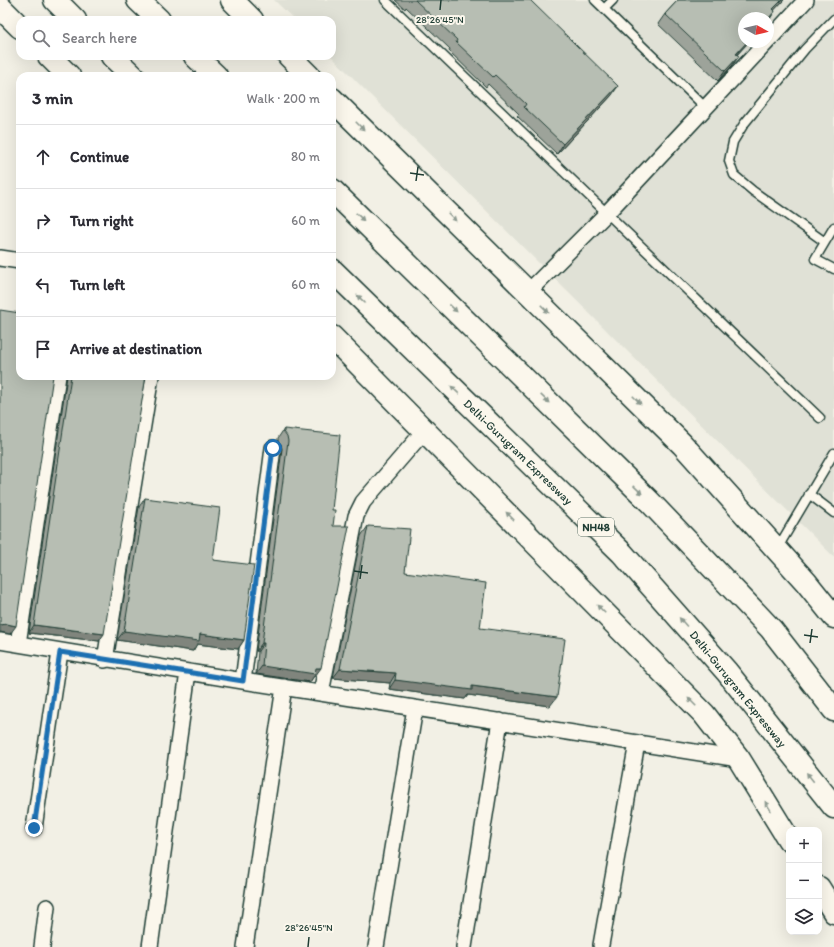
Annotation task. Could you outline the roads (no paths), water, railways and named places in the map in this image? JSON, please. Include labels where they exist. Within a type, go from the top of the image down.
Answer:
[{"type":"main road","points":[[55,0],[71,16]]},
{"type":"main road","points":[[138,0],[155,16]]},
{"type":"main road","points":[[232,0],[248,16]]},
{"type":"main road","points":[[0,7],[16,23]]},
{"type":"main road","points":[[53,60],[66,72]]},
{"type":"main road","points":[[116,60],[129,72]]},
{"type":"main road","points":[[200,60],[212,72]]},
{"type":"main road","points":[[293,60],[305,72]]},
{"type":"main road","points":[[336,103],[682,444],[776,549],[834,617]]},
{"type":"main road","points":[[336,194],[649,501],[771,628],[834,710]]},
{"type":"main road","name":"Delhi-Gurugram Expressway","points":[[336,274],[622,552],[727,672],[834,807]]},
{"type":"main road","points":[[336,341],[704,714],[739,759],[786,835]]},
{"type":"main road","points":[[822,893],[834,912]]},
{"type":"street","points":[[774,34],[806,0]]},
{"type":"street","points":[[528,292],[607,213],[761,48]]},
{"type":"street","points":[[0,258],[16,260]]},
{"type":"street","points":[[18,644],[57,380]]},
{"type":"street","points":[[105,660],[150,380]]},
{"type":"street","points":[[321,693],[356,516],[363,502],[425,430]]},
{"type":"street","points":[[243,681],[273,448]]},
{"type":"street","points":[[0,641],[105,660],[739,759]]},
{"type":"street","points":[[34,828],[60,652]]},
{"type":"street","points":[[150,947],[188,672]]},
{"type":"street","points":[[245,947],[284,687]]},
{"type":"street","points":[[376,947],[415,708]]},
{"type":"street","points":[[464,947],[500,721]]},
{"type":"street","points":[[601,945],[637,743]]},
{"type":"street","points":[[42,947],[47,907]]},
{"type":"lane","points":[[385,0],[820,418]]},
{"type":"lane","points":[[595,0],[706,108]]},
{"type":"lane","points":[[604,9],[613,0]]},
{"type":"lane","points":[[825,242],[734,175],[729,161],[733,142],[744,124],[805,49],[834,19]]},
{"type":"lane","points":[[834,227],[815,259],[834,269]]},
{"type":"lane","points":[[776,549],[834,453]]},
{"type":"lane","points":[[809,494],[834,513]]}]
